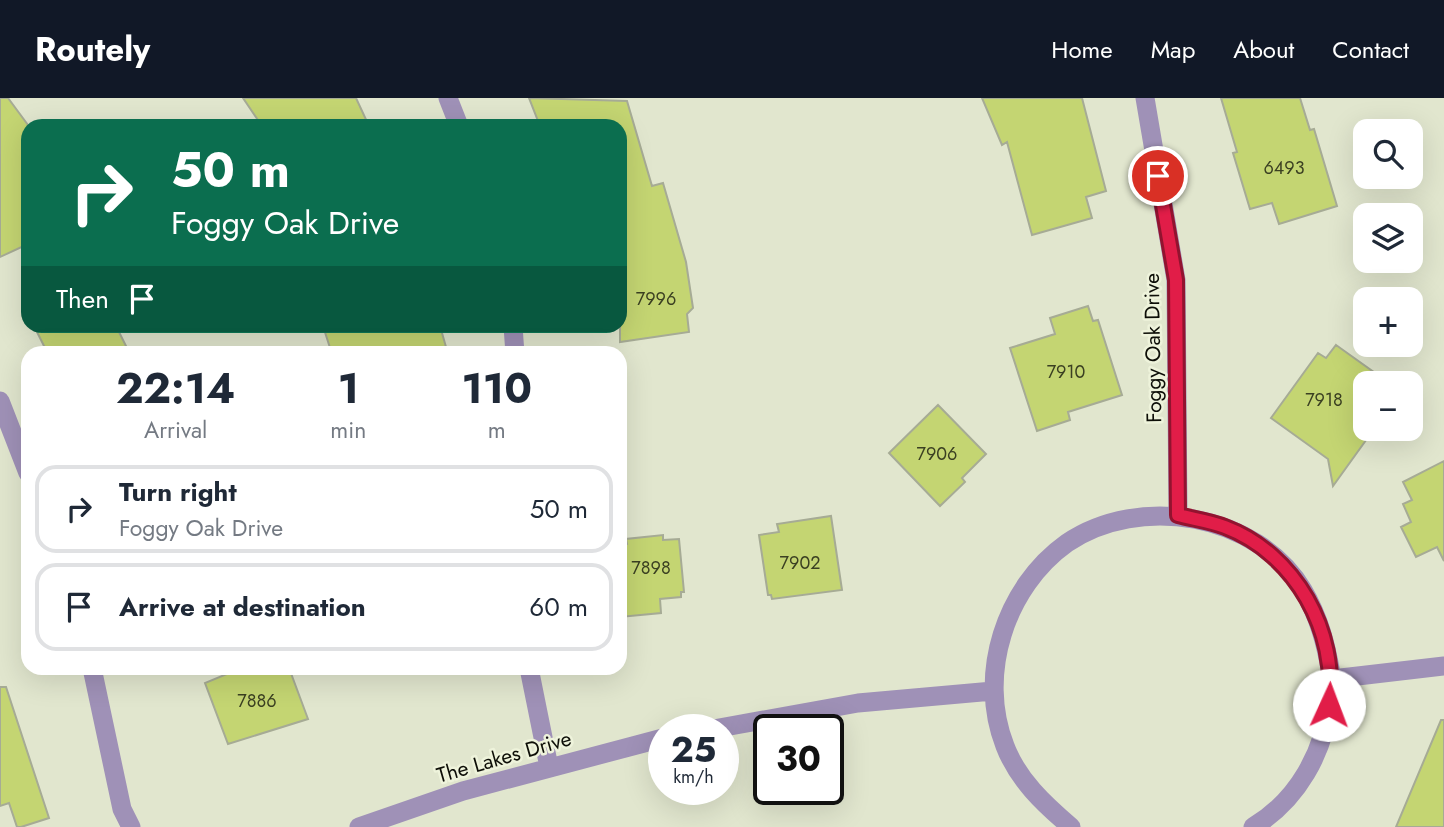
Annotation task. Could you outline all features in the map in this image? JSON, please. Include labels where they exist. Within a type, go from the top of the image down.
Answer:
[{"type":"street","points":[[449,98],[456,119]]},
{"type":"street","name":"Foggy Oak Drive","points":[[1144,98],[1176,280],[1178,515]]},
{"type":"street","points":[[0,401],[21,455]]},
{"type":"street","points":[[1071,827],[1033,794],[1005,746],[993,691],[1000,634],[1026,582],[1068,543],[1121,519],[1178,515],[1226,527],[1268,551],[1301,587],[1323,631],[1332,679],[1326,730],[1305,777],[1272,816],[1253,827]]},
{"type":"street","points":[[1332,679],[1444,666]]},
{"type":"street","points":[[93,675],[122,809],[131,827]]},
{"type":"street","points":[[530,675],[549,767]]},
{"type":"street","points":[[739,724],[858,703],[993,691]]},
{"type":"street","name":"The Lakes Drive","points":[[359,827],[463,791],[648,742]]},
{"type":"building","points":[[0,98],[8,98],[24,119],[21,119],[21,247],[0,257]]},
{"type":"building","points":[[243,98],[356,98],[366,119],[257,119]]},
{"type":"building","points":[[529,98],[627,101],[652,186],[663,183],[686,262],[693,308],[687,314],[689,332],[620,342],[620,333],[627,333],[627,119],[537,119]]},
{"type":"building","points":[[982,98],[1082,98],[1106,191],[1086,197],[1092,218],[1032,235],[1007,142],[1002,145]]},
{"type":"building","points":[[1221,98],[1300,98],[1310,130],[1314,129],[1337,206],[1279,224],[1272,203],[1250,209],[1233,153],[1237,152]]},
{"type":"building","points":[[1088,306],[1093,321],[1098,320],[1122,395],[1068,412],[1070,420],[1037,431],[1010,348],[1055,334],[1050,318]]},
{"type":"building","points":[[38,333],[120,333],[126,346],[44,346]]},
{"type":"building","points":[[325,333],[442,333],[446,346],[329,346]]},
{"type":"building","points":[[1336,345],[1372,371],[1353,371],[1353,441],[1365,441],[1333,486],[1328,459],[1271,418],[1318,353],[1326,358]]},
{"type":"building","points":[[938,405],[986,454],[962,478],[965,482],[940,506],[889,453]]},
{"type":"building","points":[[1444,461],[1444,561],[1437,547],[1416,557],[1401,527],[1411,522],[1403,504],[1412,500],[1403,482]]},
{"type":"building","points":[[831,516],[842,590],[772,599],[771,595],[768,595],[759,535],[779,532],[777,524]]},
{"type":"building","points":[[663,535],[663,540],[679,539],[684,592],[681,592],[681,597],[660,599],[661,613],[627,616],[627,539]]},
{"type":"building","points":[[225,675],[292,675],[308,719],[228,744],[205,683]]},
{"type":"building","points":[[0,687],[6,687],[49,818],[21,827],[17,827],[9,803],[0,806]]},
{"type":"building","points":[[1441,720],[1444,720],[1444,827],[1396,827]]},
{"type":"route","points":[[1158,176],[1176,280],[1178,515],[1226,527],[1268,551],[1301,587],[1323,631],[1332,679],[1329,705]]}]
